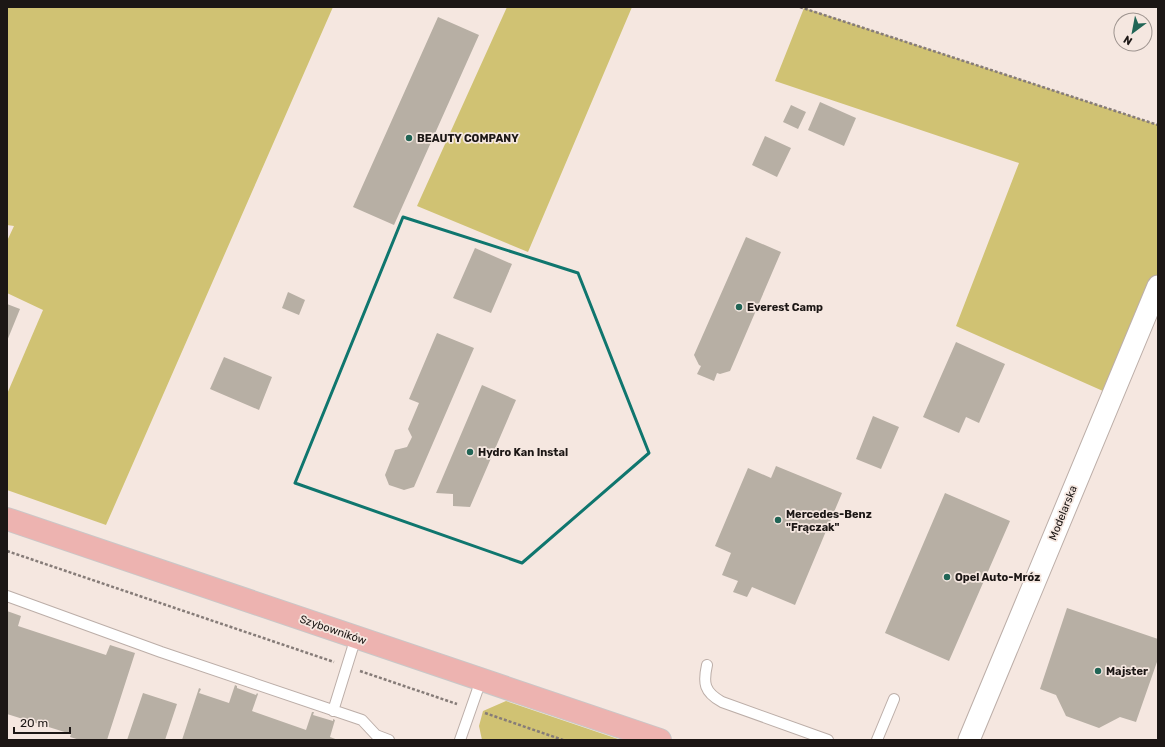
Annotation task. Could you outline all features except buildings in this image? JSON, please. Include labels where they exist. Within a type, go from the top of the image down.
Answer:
[{"type":"main road","name":"Szybowników","points":[[7,519],[660,740]]},
{"type":"street","name":"Modelarska","points":[[969,740],[1158,286]]},
{"type":"lane","points":[[7,596],[156,650],[362,720],[376,734],[390,740]]},
{"type":"lane","points":[[333,711],[356,638]]},
{"type":"lane","points":[[707,665],[705,681],[706,687],[714,698],[828,740]]},
{"type":"lane","points":[[460,740],[481,680]]},
{"type":"lane","points":[[877,740],[894,699]]},
{"type":"path","points":[[800,7],[1158,125]]},
{"type":"path","points":[[7,551],[563,740]]},
{"type":"highlighted area","points":[[403,217],[578,273],[649,453],[522,563],[295,483]]},
{"type":"shaded area","points":[[7,7],[333,7],[106,525],[7,490],[7,394],[43,310],[7,293],[7,241],[14,226],[7,225]]},
{"type":"shaded area","points":[[507,7],[632,7],[528,252],[417,206]]},
{"type":"shaded area","points":[[804,8],[1158,125],[1158,286],[1112,395],[956,326],[1019,163],[775,81]]},
{"type":"shaded area","points":[[506,701],[621,740],[482,740],[479,726],[483,711]]},
{"type":"place","name":"BEAUTY COMPANY","points":[[409,138]]},
{"type":"place","name":"Everest Camp","points":[[739,307]]},
{"type":"place","name":"Hydro Kan Instal","points":[[470,452]]},
{"type":"place","name":"Mercedes-Benz \"Frączak\"","points":[[778,520]]},
{"type":"place","name":"Opel Auto-Mróz","points":[[947,577]]},
{"type":"place","name":"Majster","points":[[1098,671]]}]
